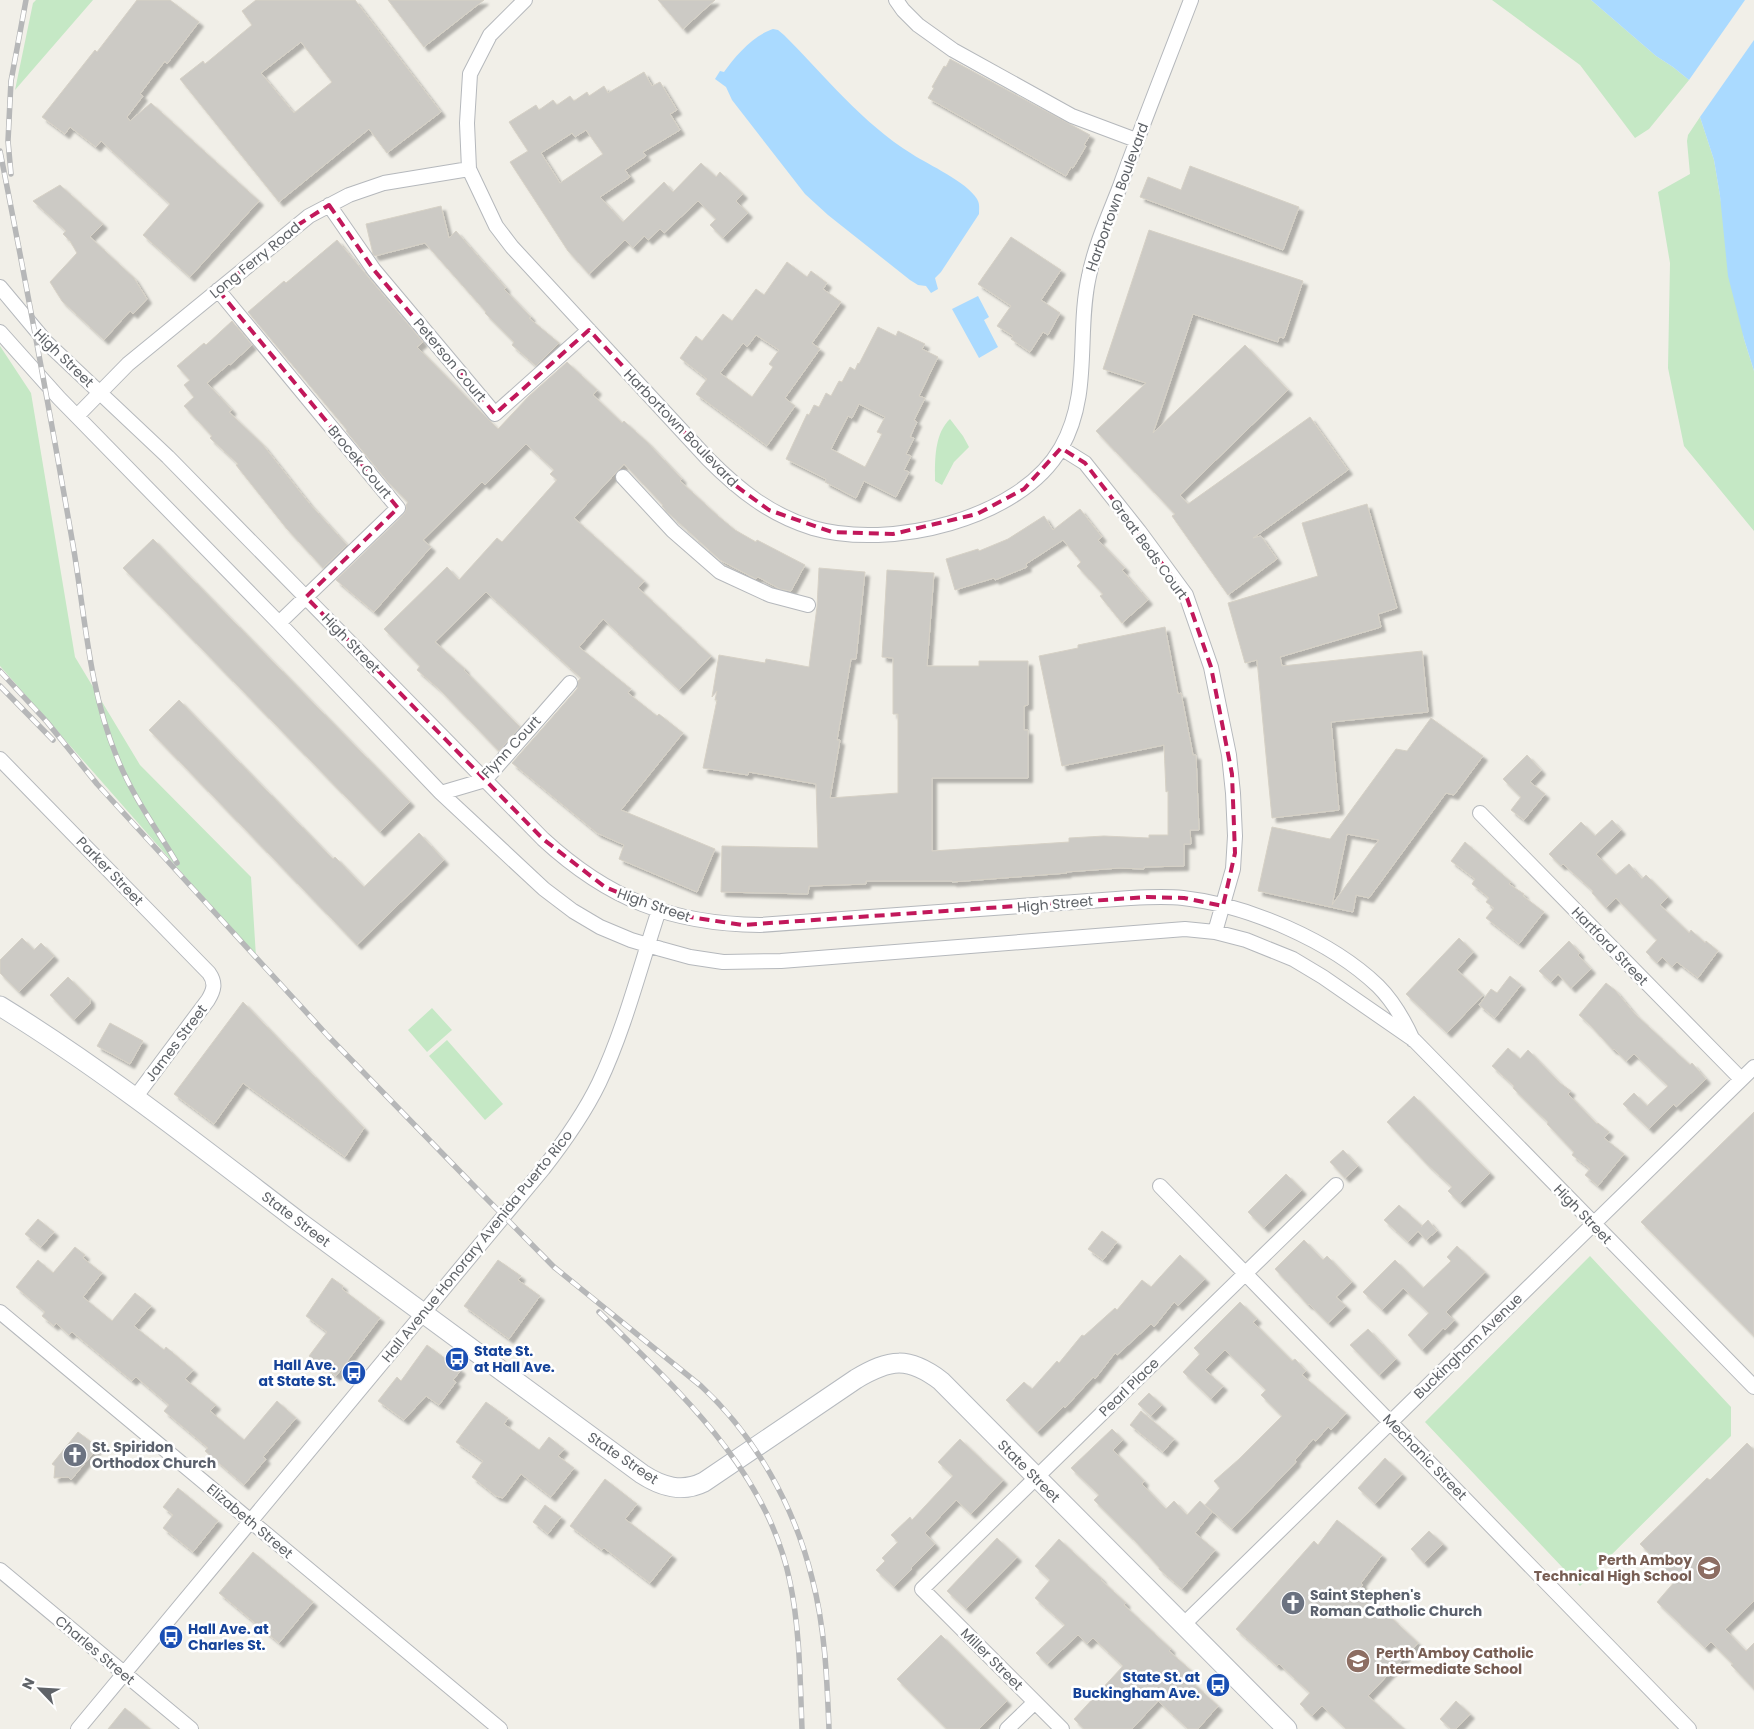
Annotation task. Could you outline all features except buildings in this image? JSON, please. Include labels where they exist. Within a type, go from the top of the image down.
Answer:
[{"type":"street","name":"Harbortown Boulevard","points":[[525,0],[490,35],[470,74],[467,123],[469,168],[496,226],[589,330],[732,483],[769,510],[790,520],[820,530],[852,535],[894,534],[941,525],[994,507],[1024,489],[1043,472],[1061,448],[1073,422],[1080,390],[1085,294],[1089,274],[1136,140],[1191,0]]},
{"type":"street","points":[[896,0],[918,25],[953,50],[1072,116],[1136,140]]},
{"type":"street","name":"Long Ferry Road","points":[[76,416],[128,364],[293,228],[329,205],[349,195],[384,183],[469,168]]},
{"type":"street","name":"Peterson Court","points":[[329,205],[374,270],[495,414],[589,330]]},
{"type":"street","name":"High Street","points":[[0,287],[34,330],[72,368],[168,456],[543,839],[581,871],[616,893],[659,910],[684,917],[713,923],[760,926],[1147,897],[1184,898],[1223,906],[1288,928],[1322,945],[1352,965],[1390,999],[1414,1040]]},
{"type":"street","name":"Brocek Court","points":[[218,290],[398,508],[279,623]]},
{"type":"street","name":"High Street","points":[[0,332],[76,416],[279,623],[441,793],[524,872],[559,901],[600,927],[647,945],[723,962],[751,962],[1185,929],[1215,932],[1261,946],[1309,968],[1414,1040],[1754,1387]]},
{"type":"street","name":"Great Beds Court","points":[[1061,448],[1085,463],[1139,531],[1186,595],[1208,659],[1227,737],[1234,802],[1234,859],[1230,884],[1215,932]]},
{"type":"street","points":[[623,477],[673,531],[720,572],[770,595],[808,605]]},
{"type":"street","name":"Flynn Court","points":[[441,793],[485,780],[570,683]]},
{"type":"street","name":"Parker Street","points":[[1,763],[209,973],[213,979],[214,986]]},
{"type":"street","name":"Hartford Street","points":[[1480,813],[1741,1079]]},
{"type":"street","name":"Hall Avenue Honorary Avenida Puerto Rico","points":[[78,1729],[543,1169],[583,1113],[600,1082],[610,1057],[659,910]]},
{"type":"street","name":"James Street","points":[[134,1099],[208,1000],[214,986]]},
{"type":"street","name":"State Street","points":[[0,1006],[44,1034],[134,1099],[423,1314],[642,1474],[660,1484],[669,1487],[688,1488],[704,1482],[856,1379],[877,1367],[900,1362],[924,1369],[941,1381],[1286,1729]]},
{"type":"street","name":"Buckingham Avenue","points":[[1182,1625],[1754,1066]]},
{"type":"street","name":"Pearl Place","points":[[922,1589],[1336,1185]]},
{"type":"street","name":"Mechanic Street","points":[[1160,1186],[1689,1729]]},
{"type":"street","name":"Elizabeth Street","points":[[0,1312],[500,1729]]},
{"type":"street","name":"Charles Street","points":[[0,1570],[191,1729]]},
{"type":"street","name":"Miller Street","points":[[922,1589],[1062,1729]]},
{"type":"street","points":[[1007,1729],[1034,1702]]},
{"type":"highlighted area","points":[[329,205],[374,270],[495,414],[589,330],[732,483],[769,510],[832,532],[893,534],[977,514],[1024,489],[1061,448],[1085,463],[1186,595],[1211,667],[1232,774],[1235,853],[1223,906],[1184,898],[1147,897],[742,925],[671,914],[605,887],[543,839],[306,597],[398,508],[218,290],[293,228]]},
{"type":"green space","points":[[36,0],[93,0],[15,90],[33,3]]},
{"type":"green space","points":[[1492,0],[1591,0],[1656,56],[1689,80],[1649,129],[1635,138],[1580,65]]},
{"type":"green space","points":[[1700,117],[1714,160],[1744,339],[1754,371],[1754,531],[1684,446],[1668,368],[1670,263],[1658,192],[1690,174],[1688,135]]},
{"type":"green space","points":[[0,346],[31,393],[75,657],[140,765],[251,877],[256,957],[0,666]]},
{"type":"green space","points":[[950,419],[969,447],[954,462],[942,485],[935,481],[936,448],[941,432]]},
{"type":"green space","points":[[432,1008],[452,1030],[427,1052],[408,1030]]},
{"type":"green space","points":[[447,1040],[503,1104],[485,1120],[429,1056]]},
{"type":"green space","points":[[1590,1256],[1731,1407],[1731,1436],[1580,1586],[1425,1422]]},
{"type":"water","points":[[1591,0],[1745,0],[1689,80],[1656,56]]},
{"type":"water","points":[[773,29],[778,30],[784,35],[860,114],[894,142],[957,180],[977,199],[979,214],[941,272],[935,278],[938,289],[931,293],[926,286],[918,285],[910,280],[828,215],[805,194],[732,100],[726,87],[715,79],[720,71],[724,72],[739,53],[752,41]]},
{"type":"water","points":[[1754,40],[1754,371],[1728,276],[1720,196],[1714,160],[1700,117]]},
{"type":"water","points":[[978,296],[989,317],[984,320],[998,347],[979,358],[952,309]]},
{"type":"railway","points":[[11,174],[8,141],[11,81],[26,0]]},
{"type":"railway","points":[[0,151],[56,446],[89,652],[100,704],[107,730],[122,769],[136,797],[177,863]]},
{"type":"railway","points":[[0,671],[47,722],[97,784],[328,1036],[477,1189],[554,1267],[701,1386],[739,1427],[770,1473],[795,1524],[804,1551],[812,1578],[823,1634],[829,1729]]},
{"type":"railway","points":[[0,686],[53,740]]},
{"type":"railway","points":[[599,1312],[688,1402],[740,1467],[761,1503],[778,1541],[790,1582],[796,1618],[802,1729]]},
{"type":"place","name":"State St. at Hall Ave.","points":[[457,1359]]},
{"type":"place","name":"Hall Ave. at State St.","points":[[354,1373]]},
{"type":"place","name":"St. Spiridon Orthodox Church","points":[[75,1455]]},
{"type":"place","name":"Perth Amboy Technical High School","points":[[1709,1568]]},
{"type":"place","name":"Saint Stephen's Roman Catholic Church","points":[[1293,1603]]},
{"type":"place","name":"Hall Ave. at Charles St.","points":[[171,1637]]},
{"type":"place","name":"Perth Amboy Catholic Intermediate School","points":[[1358,1661]]},
{"type":"place","name":"State St. at Buckingham Ave.","points":[[1218,1685]]}]
